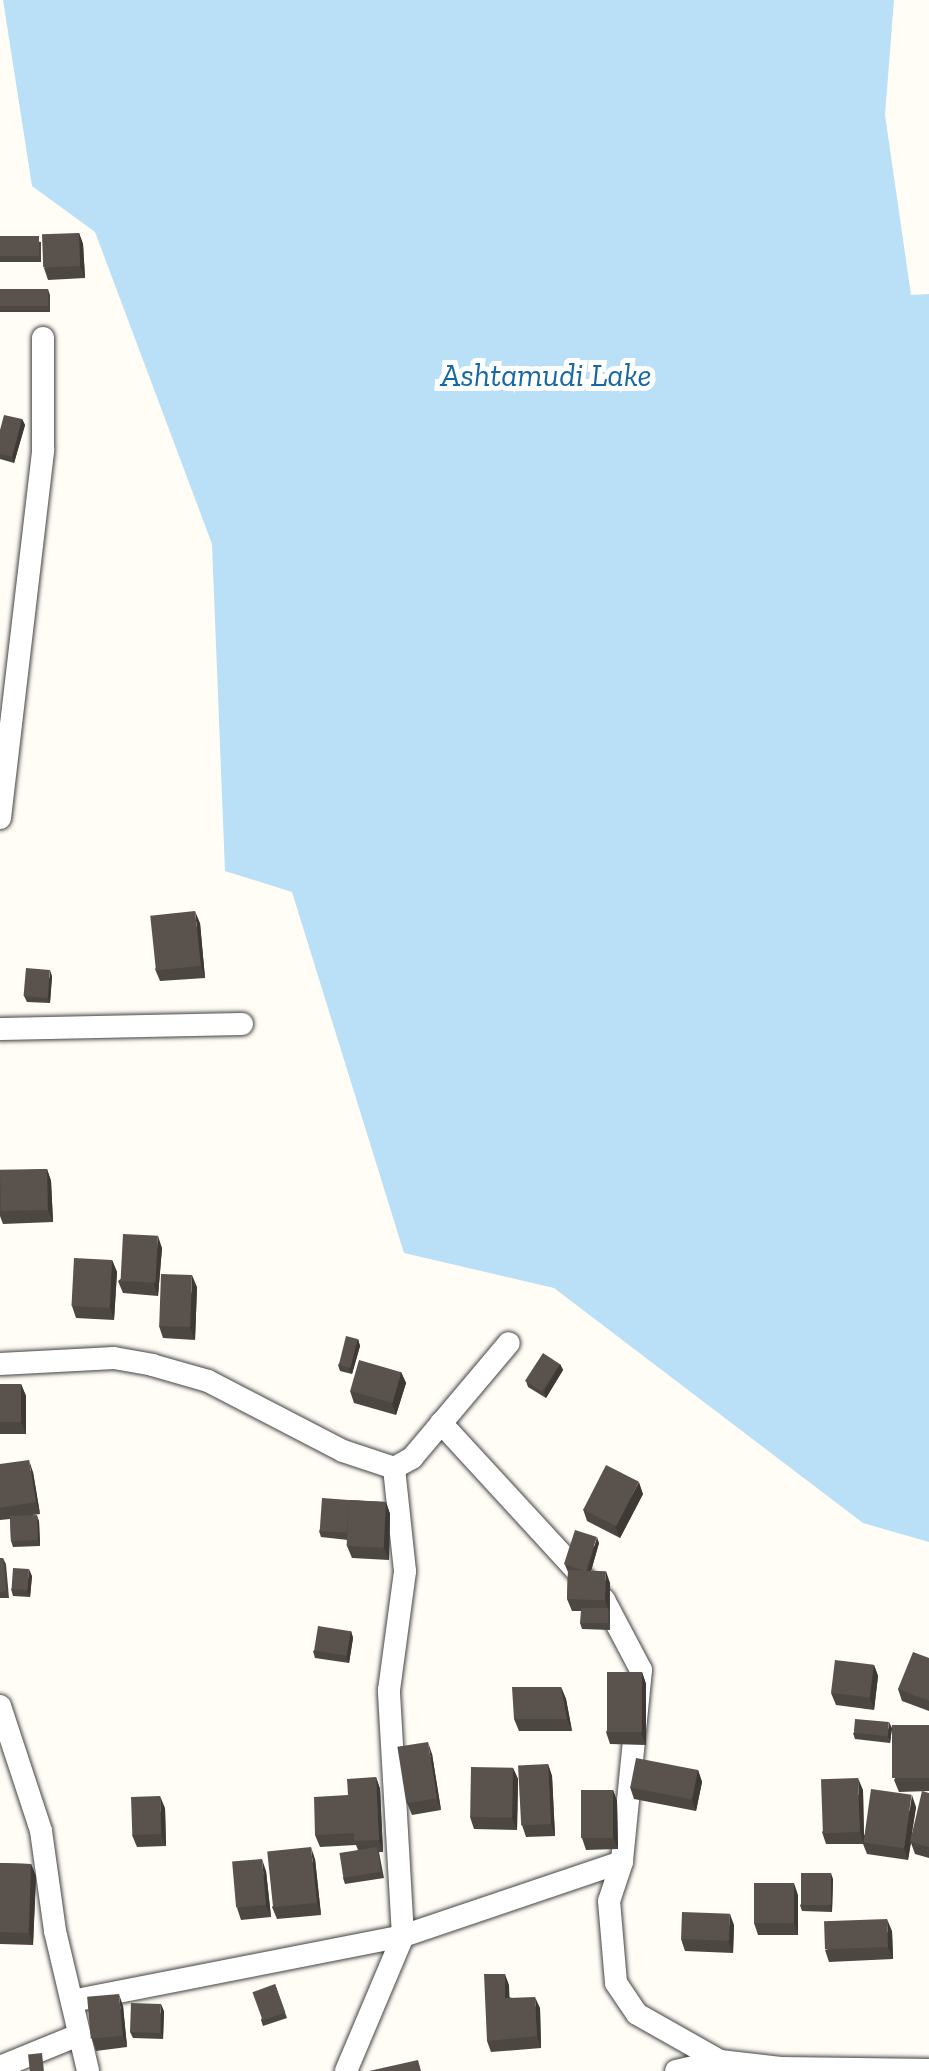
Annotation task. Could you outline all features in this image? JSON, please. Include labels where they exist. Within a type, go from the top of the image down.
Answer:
[{"type":"street","points":[[0,818],[41,470],[43,338]]},
{"type":"street","points":[[0,1029],[242,1024]]},
{"type":"street","points":[[394,1468],[441,1423],[509,1344]]},
{"type":"street","points":[[0,1364],[114,1358],[152,1365],[208,1381],[356,1456],[394,1468]]},
{"type":"street","points":[[441,1423],[567,1554],[630,1640],[642,1670],[622,1862],[609,1901],[616,1983],[638,2014],[662,2033],[720,2061],[780,2068],[929,2070]]},
{"type":"street","points":[[346,2071],[402,1936],[389,1690],[404,1572],[394,1468]]},
{"type":"street","points":[[0,1706],[41,1831],[76,2036],[88,2071]]},
{"type":"street","points":[[72,2001],[402,1936],[622,1862]]},
{"type":"street","points":[[0,2067],[76,2036]]},
{"type":"street","points":[[676,2071],[720,2061]]},
{"type":"water","name":"Ashtamudi Lake","points":[[3,0],[894,0],[885,115],[911,295],[929,294],[929,1542],[863,1523],[554,1288],[404,1253],[292,892],[225,871],[212,544],[95,232],[32,186]]},
{"type":"building","points":[[79,233],[80,266],[43,267],[42,234]]},
{"type":"building","points":[[0,236],[39,236],[39,256],[0,256]]},
{"type":"building","points":[[0,289],[48,289],[48,306],[0,306]]},
{"type":"building","points":[[4,415],[22,419],[12,457],[0,454]]},
{"type":"building","points":[[195,911],[201,966],[156,970],[150,916]]},
{"type":"building","points":[[26,968],[50,970],[47,998],[24,996]]},
{"type":"building","points":[[47,1169],[48,1210],[1,1211],[0,1170]]},
{"type":"building","points":[[123,1234],[158,1236],[155,1283],[121,1281]]},
{"type":"building","points":[[74,1258],[112,1260],[109,1308],[71,1306]]},
{"type":"building","points":[[161,1274],[192,1275],[190,1327],[159,1326]]},
{"type":"building","points":[[346,1336],[358,1339],[350,1368],[339,1365]]},
{"type":"building","points":[[543,1353],[560,1364],[542,1392],[525,1381]]},
{"type":"building","points":[[359,1360],[401,1372],[392,1403],[350,1391]]},
{"type":"building","points":[[0,1384],[21,1384],[21,1422],[0,1422]]},
{"type":"building","points":[[29,1460],[36,1502],[0,1508],[0,1464]]},
{"type":"building","points":[[606,1465],[639,1482],[616,1526],[583,1510]]},
{"type":"building","points":[[322,1498],[349,1500],[347,1533],[320,1531]]},
{"type":"building","points":[[349,1500],[386,1502],[384,1548],[347,1546]]},
{"type":"building","points":[[37,1515],[38,1540],[11,1541],[10,1516]]},
{"type":"building","points":[[575,1530],[597,1537],[586,1571],[564,1564]]},
{"type":"building","points":[[0,1558],[6,1591],[0,1592]]},
{"type":"building","points":[[13,1568],[29,1569],[27,1590],[12,1589]]},
{"type":"building","points":[[568,1570],[606,1571],[605,1600],[567,1599]]},
{"type":"building","points":[[581,1608],[608,1608],[608,1623],[581,1623]]},
{"type":"building","points":[[318,1626],[351,1631],[347,1656],[314,1651]]},
{"type":"building","points":[[913,1652],[929,1658],[929,1701],[898,1689]]},
{"type":"building","points":[[835,1660],[874,1665],[870,1698],[831,1693]]},
{"type":"building","points":[[607,1672],[642,1672],[642,1732],[607,1732]]},
{"type":"building","points":[[512,1687],[561,1687],[567,1719],[514,1719]]},
{"type":"building","points":[[855,1719],[889,1722],[888,1736],[854,1733]]},
{"type":"building","points":[[892,1725],[929,1725],[929,1778],[892,1778]]},
{"type":"building","points":[[428,1742],[437,1798],[406,1803],[397,1747]]},
{"type":"building","points":[[636,1758],[698,1770],[692,1799],[630,1787]]},
{"type":"building","points":[[548,1764],[551,1824],[521,1825],[518,1766]]},
{"type":"building","points":[[471,1767],[513,1768],[512,1818],[470,1817]]},
{"type":"building","points":[[376,1777],[379,1840],[354,1841],[354,1833],[315,1835],[314,1797],[348,1795],[347,1779]]},
{"type":"building","points":[[858,1778],[860,1832],[823,1833],[821,1779]]},
{"type":"building","points":[[871,1789],[912,1795],[904,1848],[863,1842]]},
{"type":"building","points":[[581,1790],[613,1790],[613,1838],[581,1838]]},
{"type":"building","points":[[922,1791],[929,1793],[929,1847],[910,1842]]},
{"type":"building","points":[[160,1796],[161,1834],[132,1835],[131,1797]]},
{"type":"building","points":[[311,1847],[317,1903],[273,1907],[267,1852]]},
{"type":"building","points":[[377,1847],[381,1872],[343,1878],[339,1853]]},
{"type":"building","points":[[262,1859],[266,1905],[236,1907],[232,1862]]},
{"type":"building","points":[[0,1863],[31,1864],[29,1933],[0,1932]]},
{"type":"building","points":[[801,1873],[831,1873],[831,1905],[801,1905]]},
{"type":"building","points":[[754,1883],[794,1883],[794,1923],[754,1923]]},
{"type":"building","points":[[682,1912],[730,1914],[729,1941],[681,1939]]},
{"type":"building","points":[[887,1919],[888,1947],[825,1949],[824,1921]]},
{"type":"building","points":[[484,1974],[505,1974],[505,1998],[535,1997],[537,2036],[487,2041]]},
{"type":"building","points":[[275,1984],[285,2012],[263,2020],[252,1992]]},
{"type":"building","points":[[119,1994],[123,2036],[91,2039],[87,1997]]},
{"type":"building","points":[[131,2003],[161,2004],[160,2033],[130,2032]]},
{"type":"building","points":[[42,2053],[44,2071],[30,2071],[28,2054]]},
{"type":"building","points":[[418,2060],[421,2071],[369,2071]]}]
